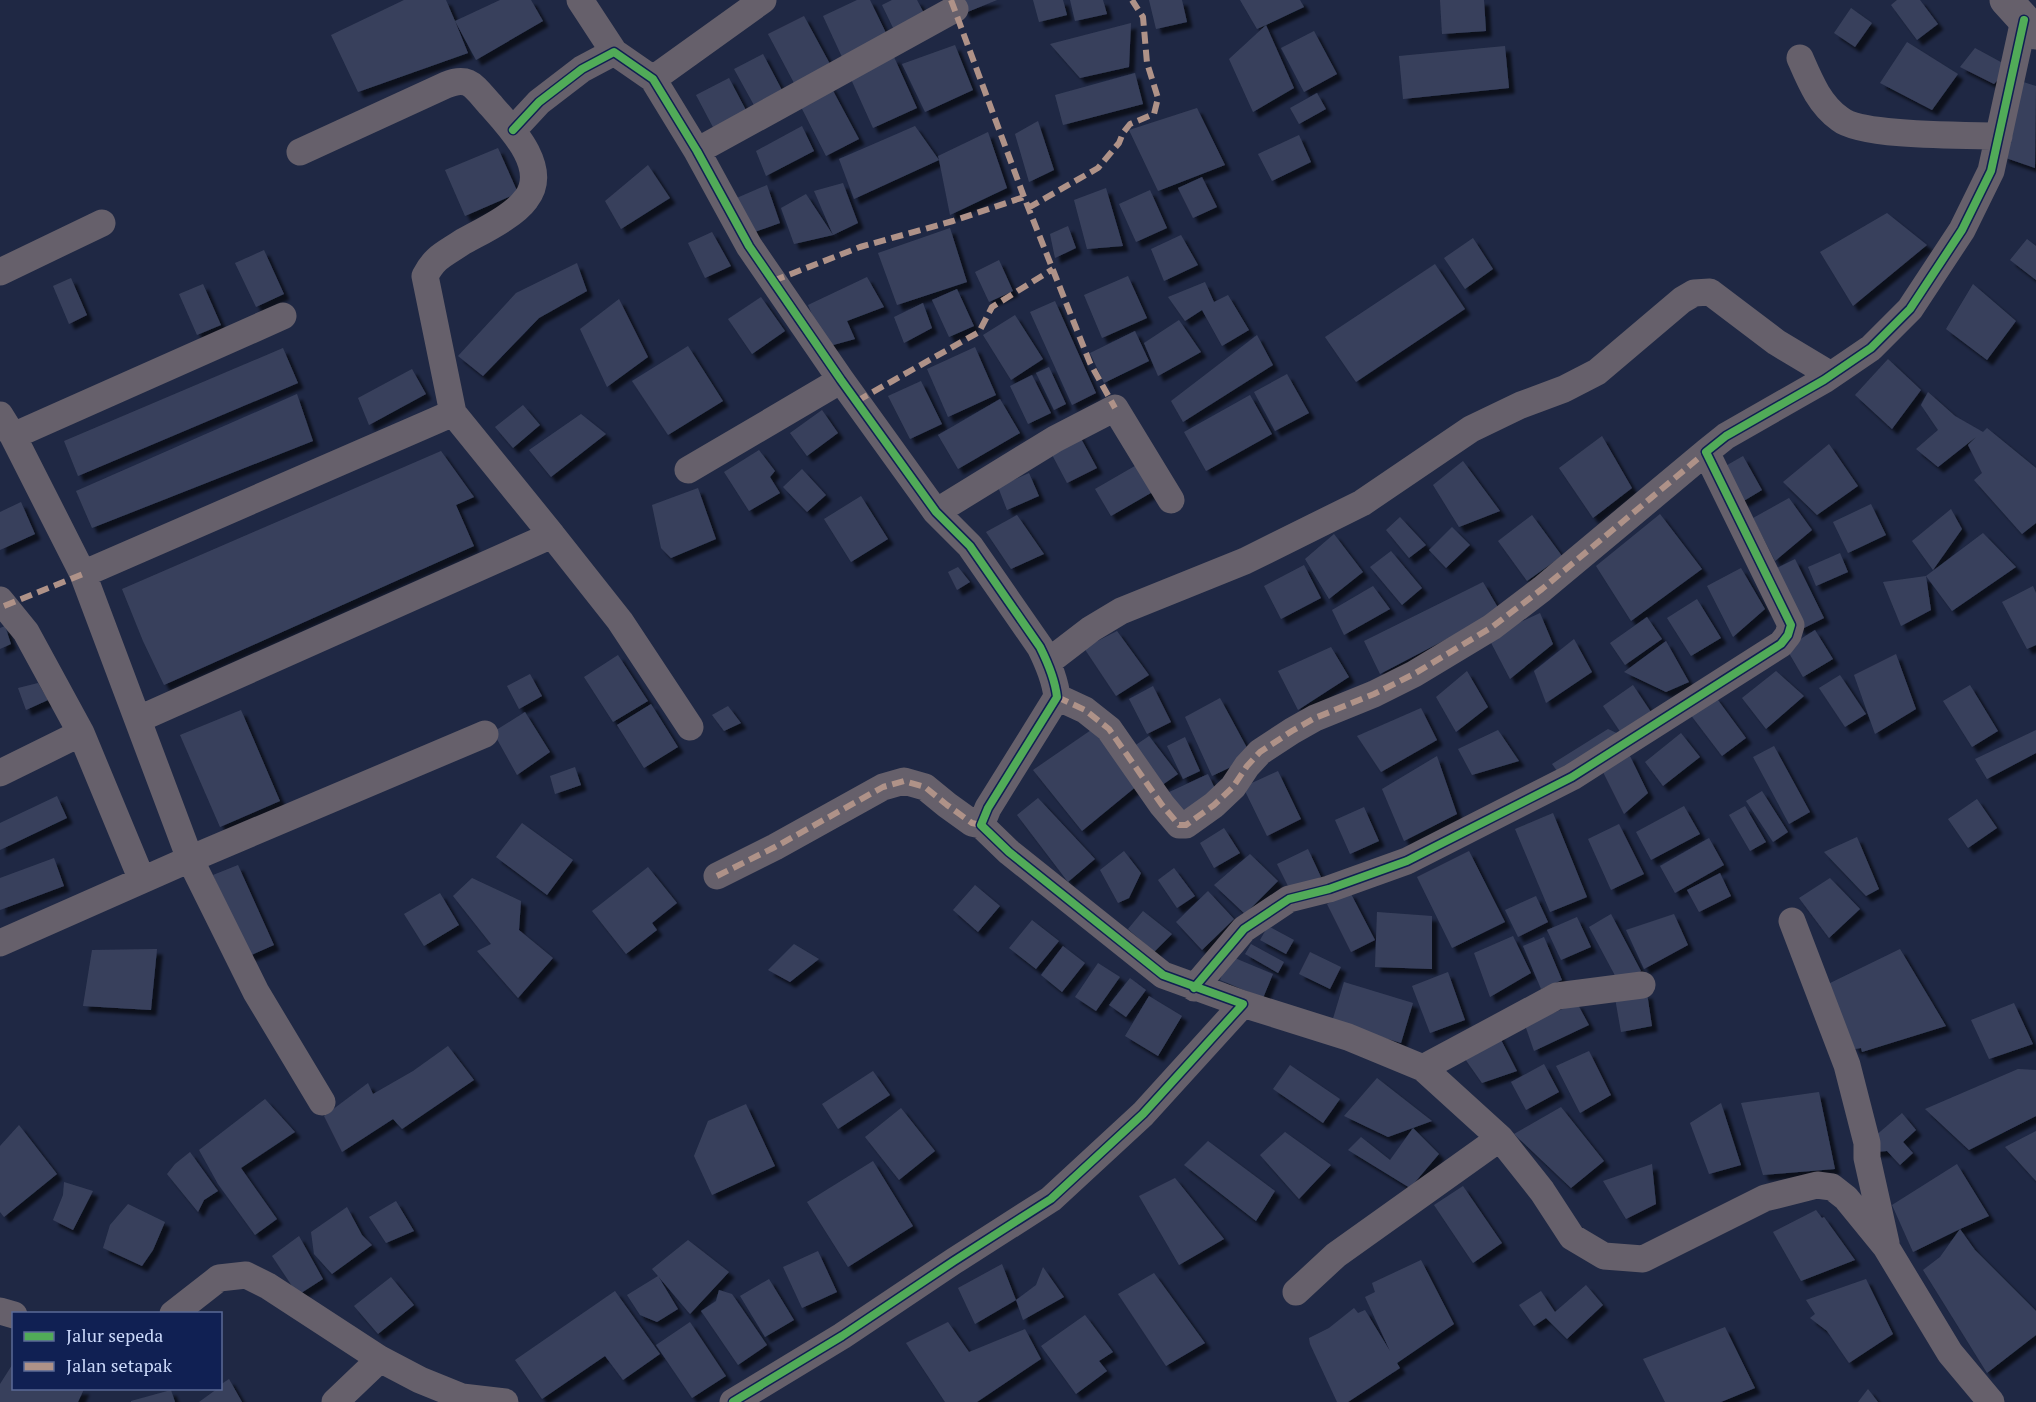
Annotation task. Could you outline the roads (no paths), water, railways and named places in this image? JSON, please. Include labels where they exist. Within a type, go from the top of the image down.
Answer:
[{"type":"street","points":[[580,0],[614,52],[653,79],[697,151],[749,246],[841,380],[936,512],[970,546],[1048,662],[1057,697],[988,808],[981,825]]},
{"type":"street","points":[[653,79],[763,0]]},
{"type":"street","points":[[697,151],[955,9]]},
{"type":"street","points":[[1057,697],[1085,710],[1109,729],[1162,805],[1179,825],[1186,825],[1214,805],[1233,787],[1260,752],[1315,718],[1374,694],[1414,674],[1492,627],[1542,589],[1726,436],[1831,375],[1871,348],[1910,309],[1962,230],[1995,153],[2020,12]]},
{"type":"street","points":[[513,130],[539,102],[582,69],[614,52]]},
{"type":"street","points":[[1800,58],[1823,104],[1842,121],[1861,129],[1995,153]]},
{"type":"street","points":[[300,152],[460,80],[472,85],[513,130],[531,160],[533,187],[525,200],[512,212],[433,261],[425,276],[453,413],[620,621],[690,728]]},
{"type":"street","points":[[0,272],[102,223]]},
{"type":"street","points":[[1048,662],[1091,629],[1121,611],[1245,561],[1362,503],[1471,429],[1521,405],[1564,389],[1597,372],[1682,300],[1694,293],[1710,292],[1776,342],[1831,375]]},
{"type":"street","points":[[283,316],[146,379],[7,425],[83,574],[190,859],[256,992],[322,1102]]},
{"type":"street","points":[[688,470],[841,380]]},
{"type":"street","points":[[936,512],[1055,439],[1115,408],[1171,500]]},
{"type":"street","points":[[83,574],[453,413]]},
{"type":"street","points":[[1194,988],[1244,929],[1289,898],[1329,889],[1407,861],[1572,777],[1781,644],[1788,635],[1791,625],[1706,452]]},
{"type":"street","points":[[139,719],[552,534]]},
{"type":"street","points":[[1,605],[26,632],[81,733],[142,880]]},
{"type":"street","points":[[0,773],[81,733]]},
{"type":"street","points":[[0,943],[190,859],[485,734]]},
{"type":"street","points":[[717,876],[775,847],[883,787],[904,781],[925,787],[972,823],[981,825],[1009,852],[1163,975],[1194,988],[1348,1037],[1423,1068],[1500,1138],[1542,1191],[1572,1237],[1604,1256],[1643,1258],[1765,1198],[1817,1185],[1832,1187],[1846,1198],[1886,1247],[1950,1353],[1991,1402]]},
{"type":"street","points":[[1792,921],[1847,1065],[1867,1143],[1867,1158],[1886,1247]]},
{"type":"street","points":[[1423,1068],[1557,996],[1642,985]]},
{"type":"street","points":[[733,1402],[842,1336],[1051,1199],[1143,1114],[1243,1004]]},
{"type":"street","points":[[1296,1292],[1336,1255],[1500,1138]]},
{"type":"street","points":[[176,1312],[219,1278],[246,1275],[268,1286],[380,1359],[420,1380],[462,1397],[505,1402]]},
{"type":"street","points":[[335,1402],[380,1359]]}]
